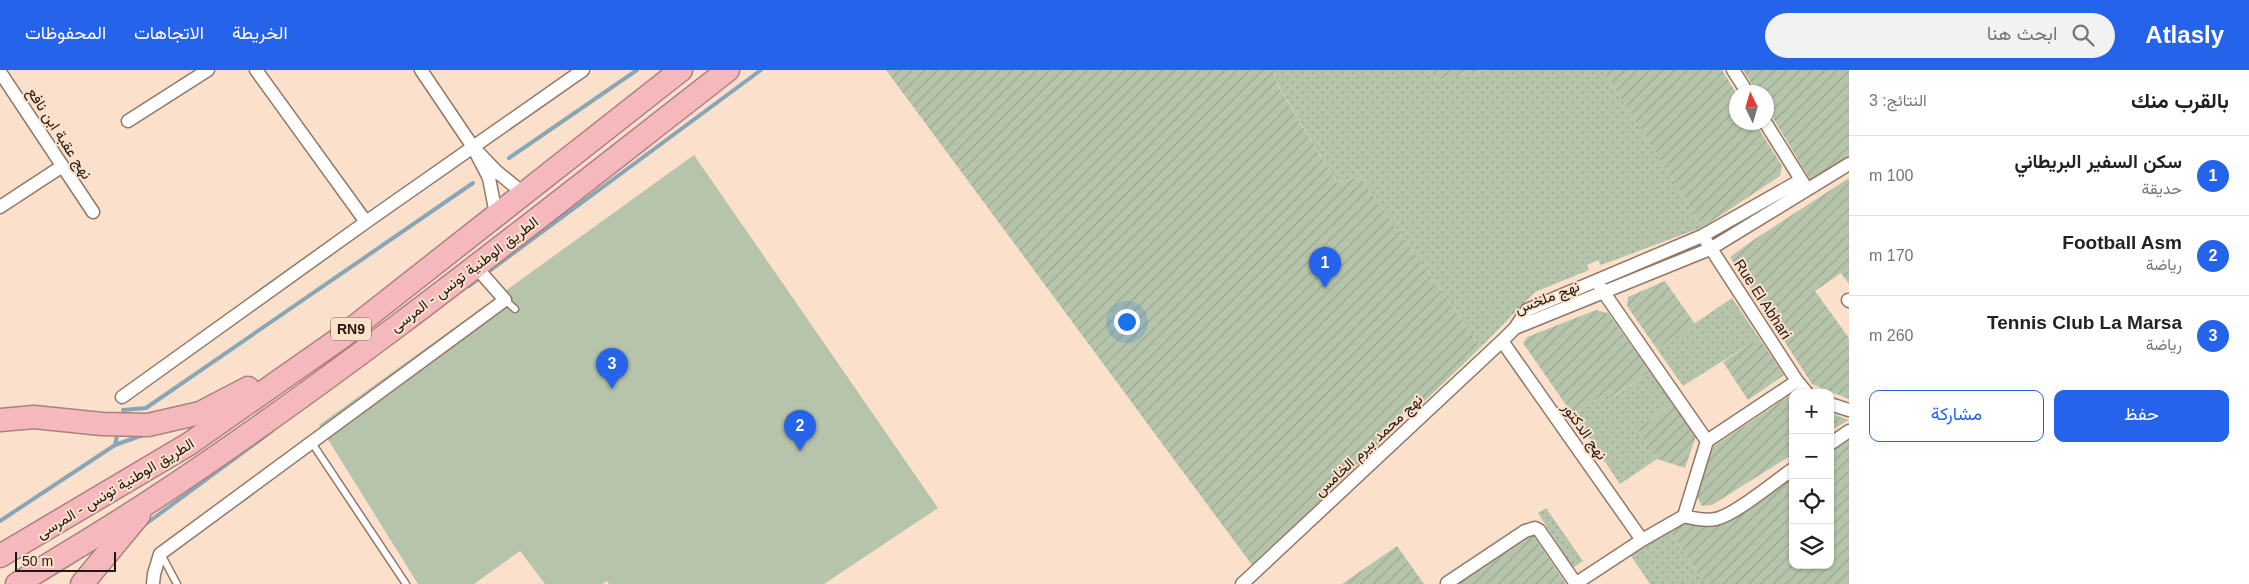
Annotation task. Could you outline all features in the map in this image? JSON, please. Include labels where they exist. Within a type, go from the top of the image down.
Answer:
[{"type":"highway","name":"الطريق الوطنية تونس - المرسى","points":[[0,556],[189,444],[339,339],[681,70]]},
{"type":"highway","name":"الطريق الوطنية تونس - المرسى","points":[[17,584],[151,500],[299,398],[476,267],[728,70]]},
{"type":"highway","points":[[0,420],[34,417],[102,424],[148,425],[200,413],[339,339]]},
{"type":"highway","points":[[82,584],[151,500]]},
{"type":"street","points":[[128,121],[208,70]]},
{"type":"street","points":[[256,70],[366,222]]},
{"type":"street","points":[[421,70],[473,147],[489,178],[496,214]]},
{"type":"street","points":[[122,397],[366,222],[583,70]]},
{"type":"street","points":[[1733,70],[1742,85]]},
{"type":"street","name":"نهج عقبة ابن نافع","points":[[0,72],[61,167],[93,212]]},
{"type":"street","points":[[1770,130],[1804,185]]},
{"type":"street","points":[[473,147],[496,171],[523,193]]},
{"type":"street","name":"نهج ملخس","points":[[1600,287],[1849,164]]},
{"type":"street","points":[[0,207],[61,167]]},
{"type":"street","name":"نهج ملخس","points":[[1515,328],[1527,310],[1600,287],[1710,248],[1804,185]]},
{"type":"street","name":"Rue El Abhari","points":[[1702,236],[1804,389]]},
{"type":"street","points":[[153,584],[160,554],[312,444],[504,300],[476,267]]},
{"type":"street","points":[[1600,287],[1707,441]]},
{"type":"street","name":"نهج محمد بيرم الخامس","points":[[1242,584],[1515,328]]},
{"type":"street","name":"نهج الدكتور","points":[[1502,341],[1642,540]]},
{"type":"street","points":[[1684,516],[1707,441],[1797,381]]},
{"type":"street","points":[[1834,405],[1849,410]]},
{"type":"street","points":[[1834,441],[1849,431]]},
{"type":"street","points":[[1447,583],[1525,531],[1535,528],[1539,530],[1575,584],[1642,540],[1684,516],[1706,520],[1718,518],[1730,513],[1789,473]]},
{"type":"lane","points":[[504,300],[515,309]]},
{"type":"lane","points":[[312,444],[406,584]]},
{"type":"lane","points":[[160,554],[177,584]]},
{"type":"green space","points":[[886,70],[1274,70],[1278,86],[1337,183],[1360,177],[1481,347],[1410,415],[1405,412],[1392,423],[1393,431],[1252,565]]},
{"type":"green space","points":[[1274,70],[1430,70],[1436,80],[1484,70],[1603,70],[1703,227],[1601,265],[1598,260],[1587,265],[1589,270],[1535,292],[1481,347],[1360,177],[1337,183],[1278,85]]},
{"type":"green space","points":[[1430,70],[1484,70],[1436,80]]},
{"type":"green space","points":[[1603,70],[1722,70],[1731,85],[1729,85],[1729,130],[1759,130],[1782,166],[1780,176],[1703,227]]},
{"type":"green space","points":[[1743,70],[1849,70],[1849,157],[1811,181],[1774,120],[1774,85],[1753,85]]},
{"type":"green space","points":[[694,155],[938,508],[824,584],[609,584],[607,581],[602,584],[545,584],[520,551],[474,584],[418,584],[319,425]]},
{"type":"green space","points":[[1849,178],[1849,284],[1841,273],[1815,291],[1849,338],[1849,399],[1834,393],[1834,389],[1824,389],[1812,384],[1730,257]]},
{"type":"green space","points":[[1665,281],[1695,324],[1657,349],[1627,306],[1628,297]]},
{"type":"green space","points":[[1732,298],[1759,338],[1683,386],[1657,349]]},
{"type":"green space","points":[[1596,310],[1608,313],[1650,372],[1612,397],[1608,391],[1573,415],[1523,343],[1527,337]]},
{"type":"green space","points":[[1759,338],[1784,375],[1748,400],[1723,362]]},
{"type":"green space","points":[[1650,372],[1673,404],[1637,429],[1657,459],[1620,484],[1573,415],[1608,391],[1613,397]]},
{"type":"green space","points":[[1789,396],[1789,457],[1712,505],[1702,506],[1696,495],[1711,448]]},
{"type":"green space","points":[[1673,404],[1696,436],[1685,468],[1657,459],[1637,429]]},
{"type":"green space","points":[[1834,414],[1849,420],[1834,429]]},
{"type":"green space","points":[[1849,439],[1849,584],[1705,584],[1667,527],[1683,517],[1709,524],[1789,478],[1789,569],[1834,569],[1834,448]]},
{"type":"green space","points":[[1546,508],[1583,561],[1573,568],[1538,513]]},
{"type":"green space","points":[[1667,527],[1705,584],[1650,584],[1629,553]]},
{"type":"green space","points":[[1531,532],[1566,584],[1457,584]]},
{"type":"green space","points":[[1397,546],[1424,584],[1342,584]]},
{"type":"waterway","points":[[509,158],[637,70]]},
{"type":"waterway","points":[[469,286],[761,70]]},
{"type":"waterway","points":[[123,410],[146,408],[473,183]]},
{"type":"waterway","points":[[115,445],[118,431]]},
{"type":"waterway","points":[[143,526],[272,431]]},
{"type":"waterway","points":[[0,521],[115,445],[143,435]]},
{"type":"place","name":"سكن السفير البريطاني","points":[[1325,288]]},
{"type":"place","name":"Tennis Club La Marsa","points":[[612,389]]},
{"type":"place","name":"Football Asm","points":[[800,451]]}]
